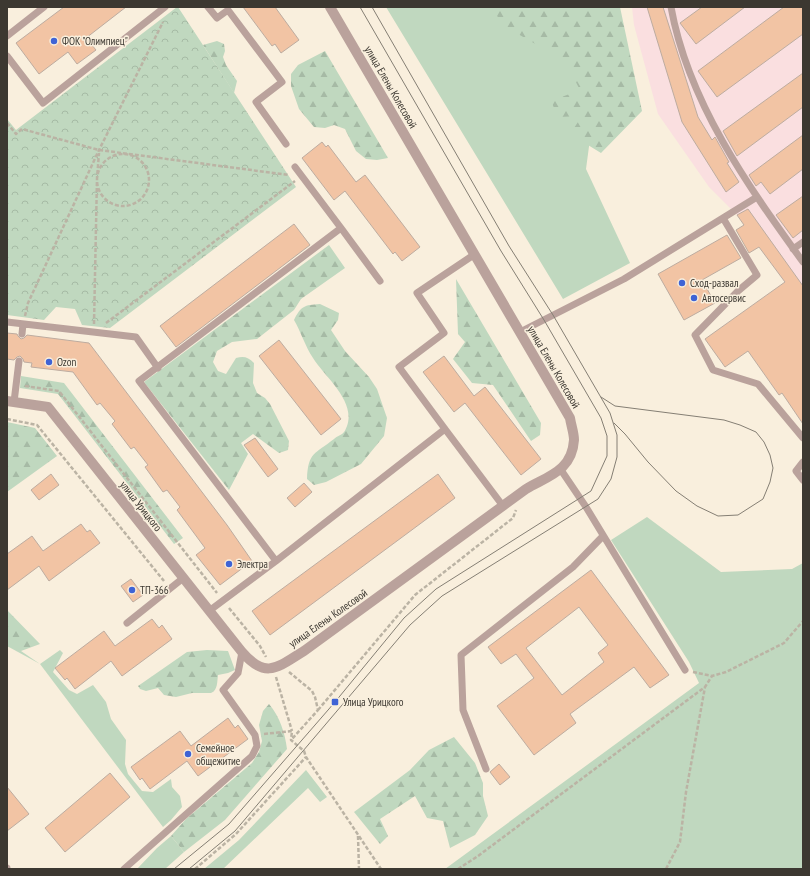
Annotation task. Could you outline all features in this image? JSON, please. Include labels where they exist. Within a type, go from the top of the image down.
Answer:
[{"type":"street","name":"улица Елены Колесовой","points":[[276,667],[304,651],[526,489],[561,470],[570,454],[574,439],[570,418],[330,7]]},
{"type":"street","name":"улица Урицкого","points":[[10,402],[48,407],[182,579],[242,652]]},
{"type":"street","points":[[242,652],[250,662],[260,668],[276,667]]},
{"type":"lane","points":[[7,36],[44,7]]},
{"type":"lane","points":[[7,56],[42,103],[165,7]]},
{"type":"lane","points":[[208,7],[217,18],[228,10],[282,82],[256,102],[286,144]]},
{"type":"lane","points":[[671,7],[674,25],[692,80],[721,137],[757,197],[803,262]]},
{"type":"lane","points":[[295,168],[380,281]]},
{"type":"lane","points":[[520,332],[624,279],[757,197]]},
{"type":"lane","points":[[723,218],[757,275],[738,291],[695,335],[713,370],[758,384],[803,438]]},
{"type":"lane","points":[[276,561],[139,381],[341,228]]},
{"type":"lane","points":[[793,249],[803,242]]},
{"type":"lane","points":[[475,254],[417,293],[444,333],[399,367],[503,506]]},
{"type":"lane","points":[[7,322],[136,337],[158,368]]},
{"type":"lane","points":[[22,334],[23,324]]},
{"type":"lane","points":[[10,402],[16,385],[19,361]]},
{"type":"lane","points":[[209,611],[276,561],[445,429]]},
{"type":"lane","points":[[803,462],[796,471],[803,480]]},
{"type":"lane","points":[[561,470],[685,670]]},
{"type":"lane","points":[[486,768],[463,710],[461,655],[574,567],[603,536]]},
{"type":"lane","points":[[127,623],[182,579]]},
{"type":"lane","points":[[124,869],[252,756],[257,746],[255,735],[223,690],[238,672],[242,652]]},
{"type":"path","points":[[23,324],[28,303],[99,150],[164,21]]},
{"type":"path","points":[[7,123],[16,134],[22,129],[99,150],[302,176]]},
{"type":"path","points":[[94,333],[97,178],[99,150]]},
{"type":"path","points":[[118,154],[127,154],[141,161],[149,175],[149,183],[147,191],[136,203],[129,206],[121,206],[110,202],[101,194],[97,178],[99,170],[107,160],[118,154]]},
{"type":"path","points":[[94,333],[302,176]]},
{"type":"path","points":[[16,385],[59,391],[276,667],[312,691],[318,710]]},
{"type":"path","points":[[7,419],[37,425],[170,589]]},
{"type":"path","points":[[291,740],[415,595],[513,518],[518,507]]},
{"type":"path","points":[[685,670],[712,676],[726,672],[784,643],[803,621]]},
{"type":"path","points":[[276,667],[292,731],[291,740]]},
{"type":"path","points":[[458,869],[484,852],[705,687],[712,676]]},
{"type":"path","points":[[666,869],[680,842],[686,792],[705,687]]},
{"type":"path","points":[[255,735],[292,731]]},
{"type":"path","points":[[291,740],[304,751],[306,757],[381,869]]},
{"type":"path","points":[[195,869],[236,834],[306,757]]},
{"type":"path","points":[[358,834],[359,869]]},
{"type":"shaded area","points":[[632,7],[803,7],[803,308],[737,215],[709,187],[658,114],[634,25]]},
{"type":"green space","points":[[177,7],[296,187],[110,328],[82,325],[75,309],[56,307],[44,320],[7,315],[7,119],[16,130]]},
{"type":"green space","points":[[386,7],[546,7],[598,79],[586,169],[630,263],[563,299]]},
{"type":"green space","points":[[491,7],[620,7],[642,111],[601,153],[570,134],[582,116],[558,117],[551,101],[580,90],[565,61],[504,26]]},
{"type":"green space","points":[[217,41],[224,44],[225,51],[223,57],[226,65],[237,81],[234,93],[203,45]]},
{"type":"green space","points":[[325,51],[388,158],[377,160],[366,159],[356,151],[345,129],[334,125],[325,128],[314,127],[299,109],[291,86],[291,74],[298,65]]},
{"type":"green space","points":[[329,245],[345,268],[301,299],[294,310],[257,339],[232,342],[217,351],[213,362],[218,371],[226,374],[236,358],[241,357],[250,359],[254,363],[253,383],[257,393],[265,398],[270,404],[289,441],[288,450],[279,453],[253,434],[241,443],[248,454],[229,490],[144,382]]},
{"type":"green space","points":[[456,279],[541,423],[540,435],[531,441],[493,385],[472,383],[453,359],[465,342],[458,334]]},
{"type":"green space","points":[[320,304],[339,313],[338,320],[331,330],[345,351],[369,377],[377,389],[387,418],[384,436],[361,464],[326,482],[314,485],[307,479],[311,458],[317,451],[345,431],[349,417],[347,408],[338,390],[313,358],[294,320],[304,307]]},
{"type":"green space","points":[[21,376],[64,383],[183,538],[174,544],[58,394],[20,388]]},
{"type":"green space","points":[[7,422],[35,428],[57,456],[7,492]]},
{"type":"green space","points":[[647,517],[721,572],[792,569],[803,563],[803,869],[445,869],[699,683],[689,662],[611,540]]},
{"type":"green space","points":[[7,610],[40,644],[21,651],[40,664],[7,646]]},
{"type":"green space","points":[[60,650],[63,653],[53,672],[69,690],[77,694],[93,685],[106,702],[111,719],[126,740],[125,764],[128,774],[142,791],[153,792],[171,779],[172,787],[180,796],[182,807],[163,827],[40,664]]},
{"type":"green space","points":[[207,650],[228,651],[235,670],[218,675],[216,688],[213,692],[192,693],[176,697],[164,695],[158,688],[146,691],[140,689],[138,686],[187,652]]},
{"type":"green space","points":[[269,704],[281,725],[287,749],[225,820],[184,852],[171,836],[186,819],[252,763],[259,752],[262,741],[259,725],[263,711]]},
{"type":"green space","points":[[454,737],[475,763],[483,783],[483,796],[488,816],[475,835],[450,848],[443,821],[427,818],[415,796],[380,819],[388,836],[380,844],[354,812],[410,770],[429,750]]},
{"type":"green space","points":[[306,770],[327,797],[320,802],[308,788],[223,869],[204,869],[239,840]]},
{"type":"green space","points":[[171,836],[184,852],[165,869],[137,869],[157,848]]},
{"type":"building","name":"ФОК \"Олимпиец\"","points":[[64,7],[126,7],[86,38],[96,50],[77,64],[68,52],[39,74],[16,43]]},
{"type":"building","points":[[243,7],[275,7],[299,40],[281,53],[275,44],[272,46]]},
{"type":"building","points":[[647,7],[663,7],[698,117],[712,140],[715,137],[729,162],[727,163],[739,182],[726,192],[682,122]]},
{"type":"building","points":[[702,7],[745,7],[696,44],[680,23]]},
{"type":"building","points":[[784,7],[803,7],[803,34],[717,97],[698,71]]},
{"type":"building","points":[[803,73],[803,107],[737,156],[723,131]]},
{"type":"building","points":[[803,135],[803,169],[770,194],[761,182],[756,186],[749,175]]},
{"type":"building","points":[[322,142],[326,147],[328,145],[356,182],[365,175],[420,247],[402,261],[395,252],[393,254],[345,191],[334,200],[302,158]]},
{"type":"building","points":[[803,196],[803,230],[793,238],[776,215]]},
{"type":"building","points":[[748,209],[803,286],[803,424],[782,393],[779,395],[748,351],[725,367],[705,339],[785,282],[759,247],[749,253],[736,230],[744,225],[737,215]]},
{"type":"building","points":[[294,224],[310,245],[176,347],[160,326]]},
{"type":"building","points":[[727,235],[741,258],[702,280],[715,303],[684,320],[658,274]]},
{"type":"building","points":[[7,333],[17,334],[21,339],[27,335],[89,343],[227,525],[252,561],[220,585],[196,555],[205,548],[177,510],[180,507],[167,490],[163,492],[145,467],[148,465],[134,447],[131,449],[112,424],[115,421],[100,403],[97,405],[73,372],[31,367],[32,363],[24,362],[20,356],[14,360],[7,359]]},
{"type":"building","points":[[279,340],[341,419],[321,435],[259,356]]},
{"type":"building","points":[[444,356],[474,396],[485,387],[541,459],[521,475],[465,403],[454,412],[423,372]]},
{"type":"building","points":[[255,438],[278,469],[268,477],[244,445]]},
{"type":"building","points":[[51,474],[59,485],[39,500],[31,490]]},
{"type":"building","points":[[438,474],[455,498],[270,635],[252,611]]},
{"type":"building","points":[[304,483],[312,492],[295,507],[287,498]]},
{"type":"building","points":[[81,524],[87,532],[90,530],[100,543],[49,581],[39,566],[7,590],[7,554],[32,536],[43,551]]},
{"type":"building","points":[[591,570],[669,675],[650,688],[634,667],[570,714],[576,723],[534,755],[497,706],[534,678],[516,654],[501,664],[488,647]],"holes":[[[579,607],[608,645],[598,653],[604,662],[562,695],[526,648]]]},
{"type":"building","name":"ТП-366","points":[[131,579],[143,595],[133,602],[121,586]]},
{"type":"building","points":[[152,619],[159,628],[162,625],[172,639],[122,676],[111,661],[75,689],[67,678],[65,680],[55,668],[104,631],[115,646]]},
{"type":"building","name":"Семейное общежитие","points":[[228,718],[235,728],[238,725],[248,739],[198,776],[187,761],[150,789],[142,778],[140,780],[131,767],[180,731],[191,746]]},
{"type":"building","points":[[499,764],[510,777],[500,785],[490,772]]},
{"type":"building","points":[[110,773],[130,797],[65,852],[45,828]]},
{"type":"building","points":[[7,787],[29,814],[7,831]]},
{"type":"tram line","points":[[174,869],[229,824],[335,702],[404,618],[436,589],[591,491],[607,456],[607,436],[601,418],[544,320],[501,251],[360,7]]},
{"type":"tram line","points":[[189,869],[235,831],[410,625],[442,596],[598,499],[611,479],[617,457],[617,435],[610,413],[553,315],[509,246],[372,7]]},
{"type":"tram line","points":[[601,397],[615,406],[724,420],[756,432],[764,442],[770,455],[773,468],[770,482],[763,499],[738,515],[718,516],[697,506],[676,491],[614,423]]},
{"type":"place","name":"ФОК \"Олимпиец\"","points":[[54,41]]},
{"type":"place","name":"Сход-развал","points":[[682,283]]},
{"type":"place","name":"Автосервис","points":[[694,298]]},
{"type":"place","name":"Ozon","points":[[49,362]]},
{"type":"place","name":"Электра","points":[[229,564]]},
{"type":"place","name":"ТП-366","points":[[132,590]]},
{"type":"place","name":"Улица Урицкого","points":[[335,702]]},
{"type":"place","name":"Семейное общежитие","points":[[188,754]]}]
